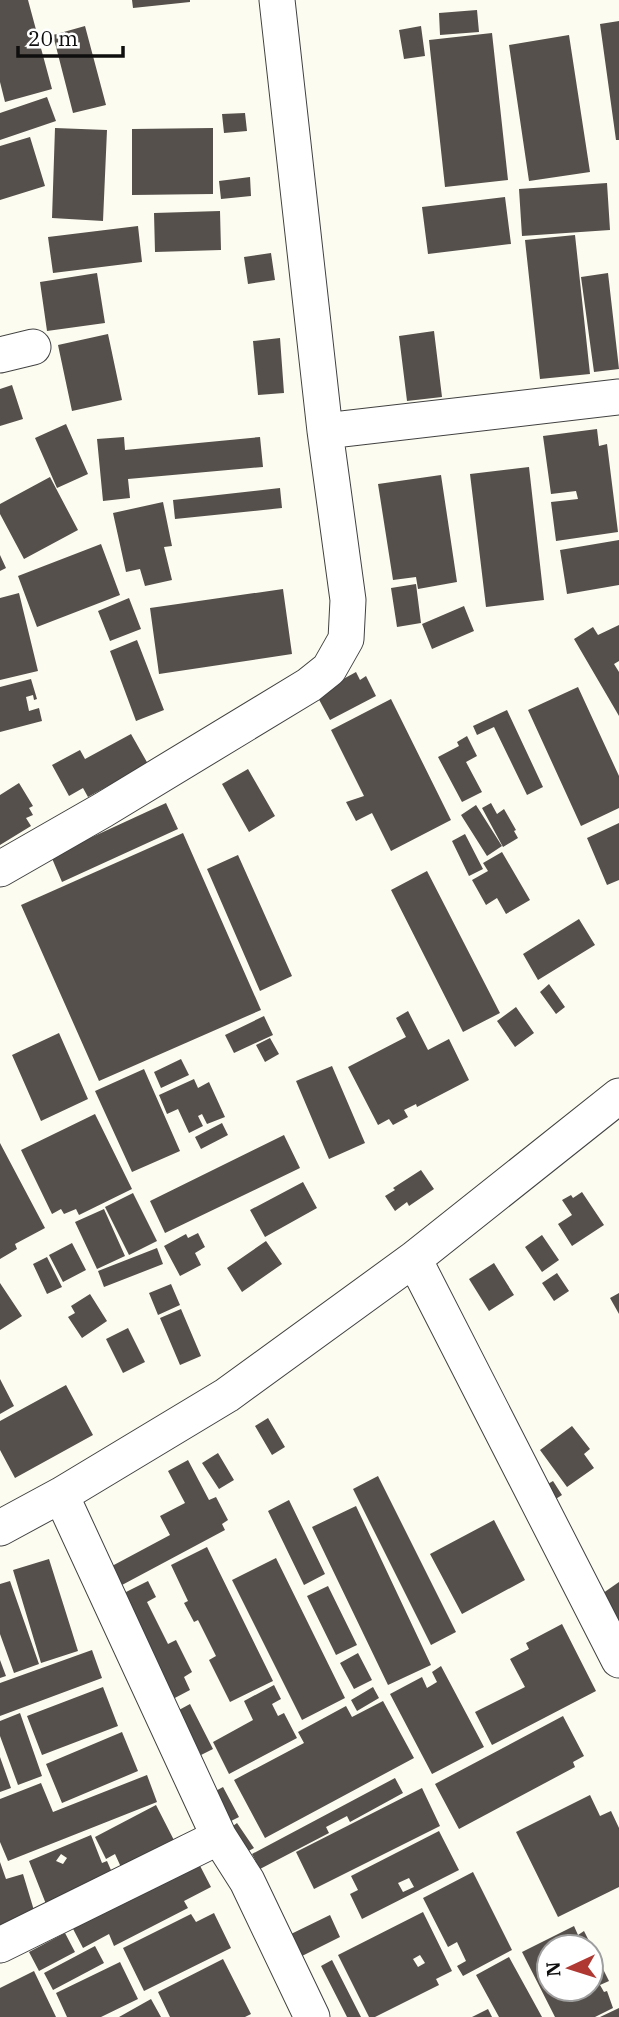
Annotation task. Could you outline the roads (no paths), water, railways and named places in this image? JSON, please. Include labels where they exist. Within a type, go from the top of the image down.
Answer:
[{"type":"street","points":[[0,869],[297,692],[329,669],[346,639],[348,600],[325,430],[277,0]]},
{"type":"street","points":[[0,355],[33,347]]},
{"type":"street","points":[[325,430],[619,397]]},
{"type":"street","points":[[0,1528],[61,1495],[227,1395],[414,1259],[619,1096]]},
{"type":"street","points":[[414,1259],[619,1660]]},
{"type":"street","points":[[61,1495],[219,1837],[247,1881],[312,2017]]},
{"type":"street","points":[[0,1945],[219,1837]]}]
